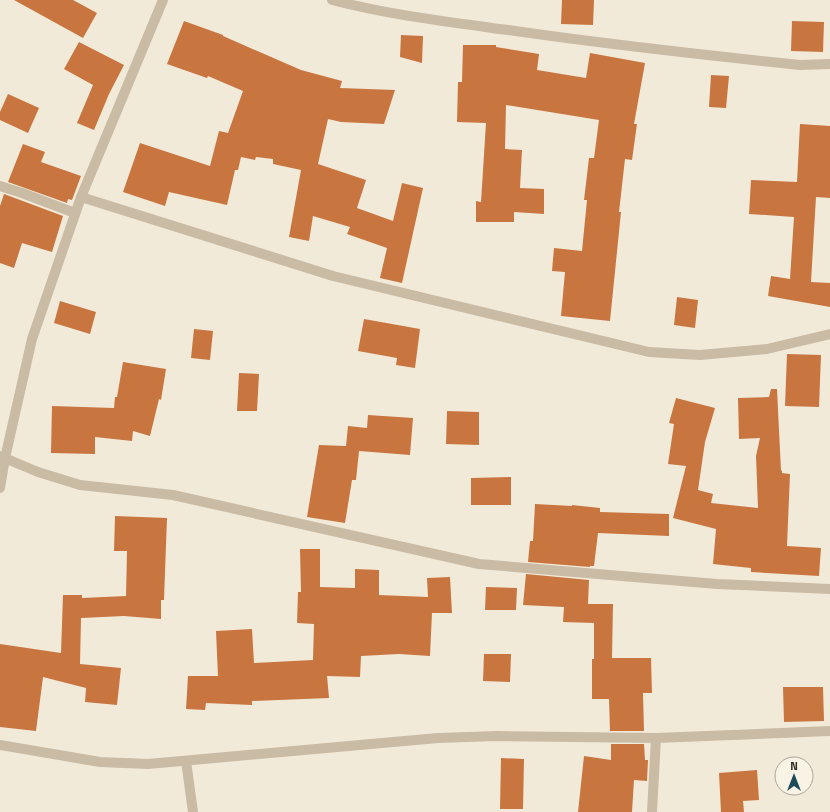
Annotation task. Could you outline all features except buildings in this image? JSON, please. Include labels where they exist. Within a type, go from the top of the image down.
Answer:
[{"type":"street","points":[[0,488],[2,457],[32,339],[81,197],[161,0]]},
{"type":"street","points":[[332,0],[449,22],[616,45],[800,65],[830,64]]},
{"type":"street","points":[[0,186],[75,213]]},
{"type":"street","points":[[81,197],[333,276],[649,352],[700,355],[767,349],[830,334]]},
{"type":"street","points":[[2,457],[38,472],[80,485],[173,495],[479,564],[717,584],[830,589]]},
{"type":"street","points":[[0,745],[100,762],[148,764],[438,738],[497,736],[656,738],[830,731]]},
{"type":"street","points":[[652,812],[656,738]]},
{"type":"street","points":[[186,761],[193,812]]}]
